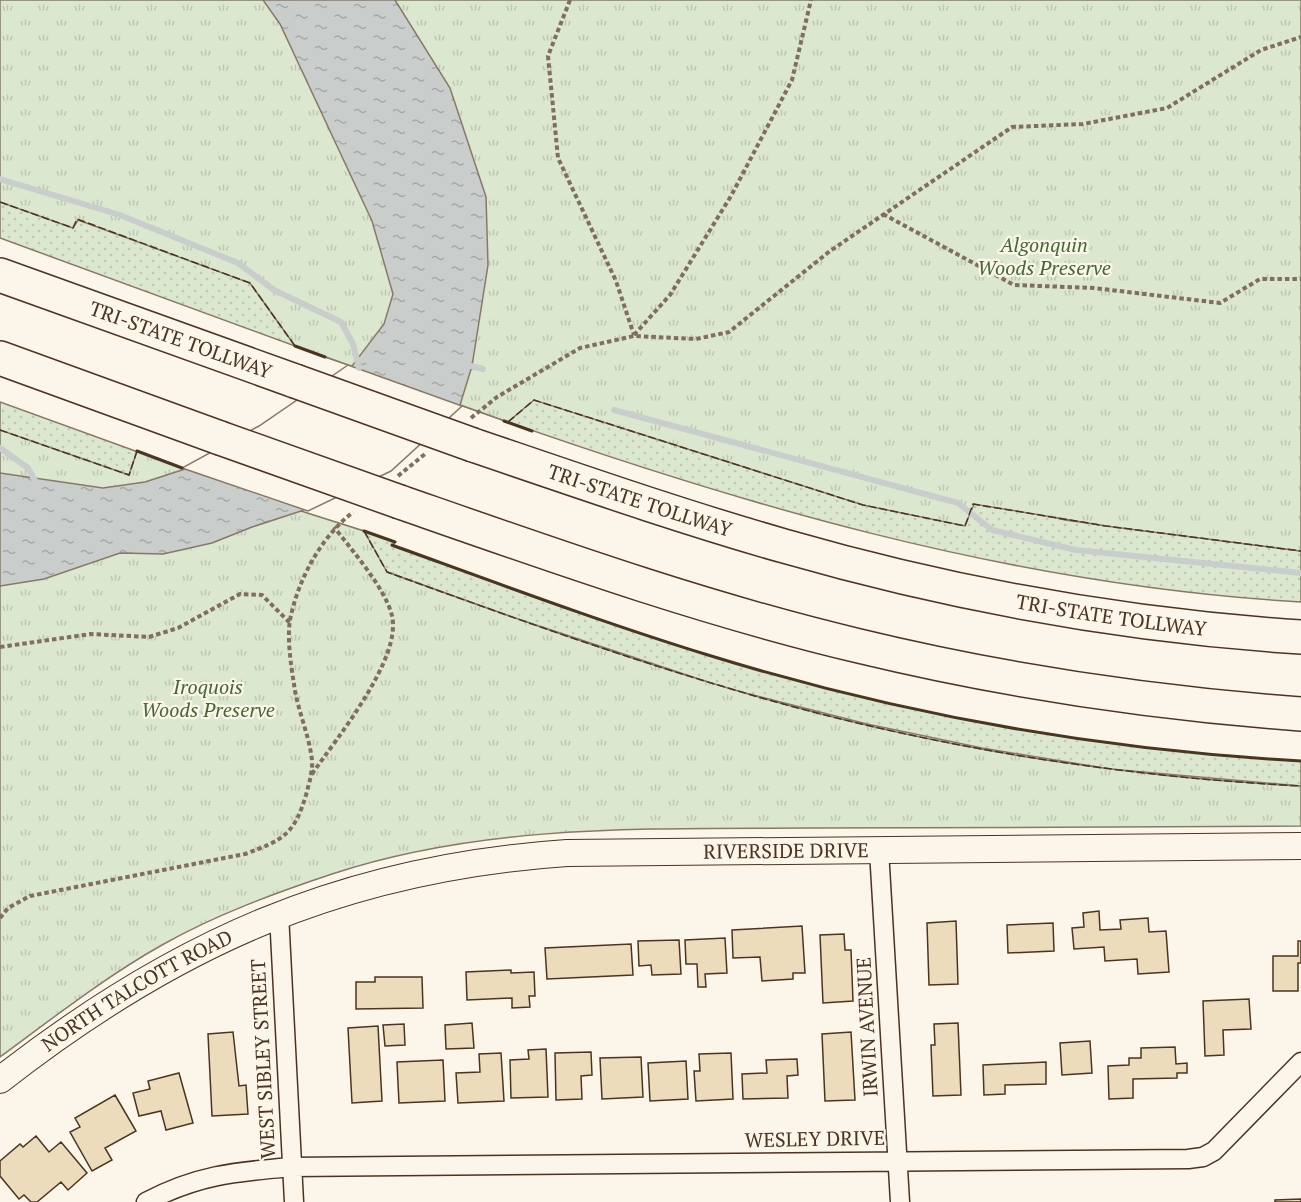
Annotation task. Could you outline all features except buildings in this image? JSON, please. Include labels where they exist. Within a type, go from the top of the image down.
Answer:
[{"type":"highway","name":"TRI-STATE TOLLWAY","points":[[0,275],[295,381],[472,432],[641,503],[785,546],[998,598],[1147,622],[1301,637]]},
{"type":"highway","points":[[0,358],[220,438],[395,492],[610,575],[859,646],[1025,681],[1120,696],[1301,714]]},
{"type":"main road","name":"RIVERSIDE DRIVE","points":[[279,914],[385,880],[506,857],[567,853],[1301,846]]},
{"type":"main road","name":"NORTH TALCOTT ROAD","points":[[0,1080],[100,1007],[171,964],[279,914]]},
{"type":"street","name":"IRWIN AVENUE","points":[[879,850],[900,1202]]},
{"type":"street","name":"WEST SIBLEY STREET","points":[[279,914],[294,1202]]},
{"type":"street","name":"WESLEY DRIVE","points":[[146,1202],[176,1186],[212,1175],[291,1167],[1203,1157],[1214,1150],[1301,1062]]},
{"type":"path","points":[[570,0],[548,56],[558,158],[616,281],[634,336]]},
{"type":"path","points":[[634,336],[670,295],[731,196],[792,80],[811,0]]},
{"type":"path","points":[[472,432],[497,397],[580,348],[634,336],[696,339],[729,332],[830,251],[1012,127],[1083,124],[1167,108],[1261,50],[1301,37]]},
{"type":"path","points":[[883,214],[1014,285],[1094,288],[1220,303],[1260,279],[1301,279]]},
{"type":"path","points":[[395,492],[435,447]]},
{"type":"path","points":[[0,918],[8,908],[30,896],[245,854],[274,844],[298,820],[312,774],[312,758],[294,684],[290,623],[300,583],[334,527],[356,510]]},
{"type":"path","points":[[312,774],[381,672],[392,616],[375,582],[334,527]]},
{"type":"path","points":[[0,647],[91,634],[150,637],[178,628],[240,594],[262,595],[290,623]]},
{"type":"green space","name":"Algonquin Woods Preserve","points":[[0,0],[1301,0],[1301,551],[1106,526],[974,504],[965,526],[863,505],[534,400],[508,422],[295,346],[250,283],[78,220],[73,228],[0,202]]},
{"type":"green space","points":[[0,141],[102,171],[356,363],[352,366],[325,357],[0,238]]},
{"type":"green space","points":[[472,366],[1065,520],[1301,551],[1301,602],[1192,593],[1085,578],[979,558],[873,534],[769,506],[666,475],[460,405]]},
{"type":"green space","points":[[0,402],[185,469],[145,482],[0,473]]},
{"type":"green space","name":"Iroquois Woods Preserve","points":[[0,430],[129,475],[137,451],[301,511],[364,531],[387,572],[599,647],[798,708],[869,726],[1012,754],[1156,774],[1301,786],[1301,826],[690,828],[569,832],[449,845],[390,857],[332,874],[224,914],[162,945],[120,971],[0,1057]]},
{"type":"green space","points":[[344,525],[395,542],[392,546],[510,589],[668,643],[780,676],[927,712],[1002,726],[1151,748],[1301,761],[1301,786],[1110,769],[982,748],[867,724],[729,689],[515,618],[387,572]]},
{"type":"water","points":[[263,0],[395,0],[450,88],[486,197],[488,265],[472,366],[460,405],[389,468],[301,511],[212,543],[163,554],[120,553],[44,579],[0,586],[0,473],[103,488],[145,482],[185,469],[261,429],[352,366],[384,324],[393,294],[372,221],[280,24]]},
{"type":"pier","points":[[348,365],[462,406],[391,471],[308,511],[182,468],[259,426]]},
{"type":"waterway","points":[[0,179],[120,215],[238,263],[274,290],[341,322],[353,344],[359,368]]},
{"type":"waterway","points":[[467,365],[483,369]]},
{"type":"waterway","points":[[614,410],[958,503],[992,530],[1076,550],[1301,573]]},
{"type":"waterway","points":[[0,448],[28,468],[37,484]]},
{"type":"fence","points":[[0,202],[73,228],[77,219],[250,283],[295,346]]},
{"type":"fence","points":[[508,422],[534,400],[863,505],[965,526],[973,504],[1106,526],[1301,551]]},
{"type":"fence","points":[[0,430],[129,475],[137,451]]},
{"type":"fence","points":[[364,531],[387,572],[599,647],[798,708],[868,726],[1012,754],[1156,774],[1301,786]]},
{"type":"wall","points":[[295,346],[325,357]]},
{"type":"wall","points":[[504,421],[532,431]]},
{"type":"wall","points":[[137,451],[182,468]]},
{"type":"wall","points":[[364,531],[395,542]]},
{"type":"wall","points":[[392,545],[668,642],[780,676],[853,695],[927,712],[1076,738],[1226,756],[1301,761]]}]
